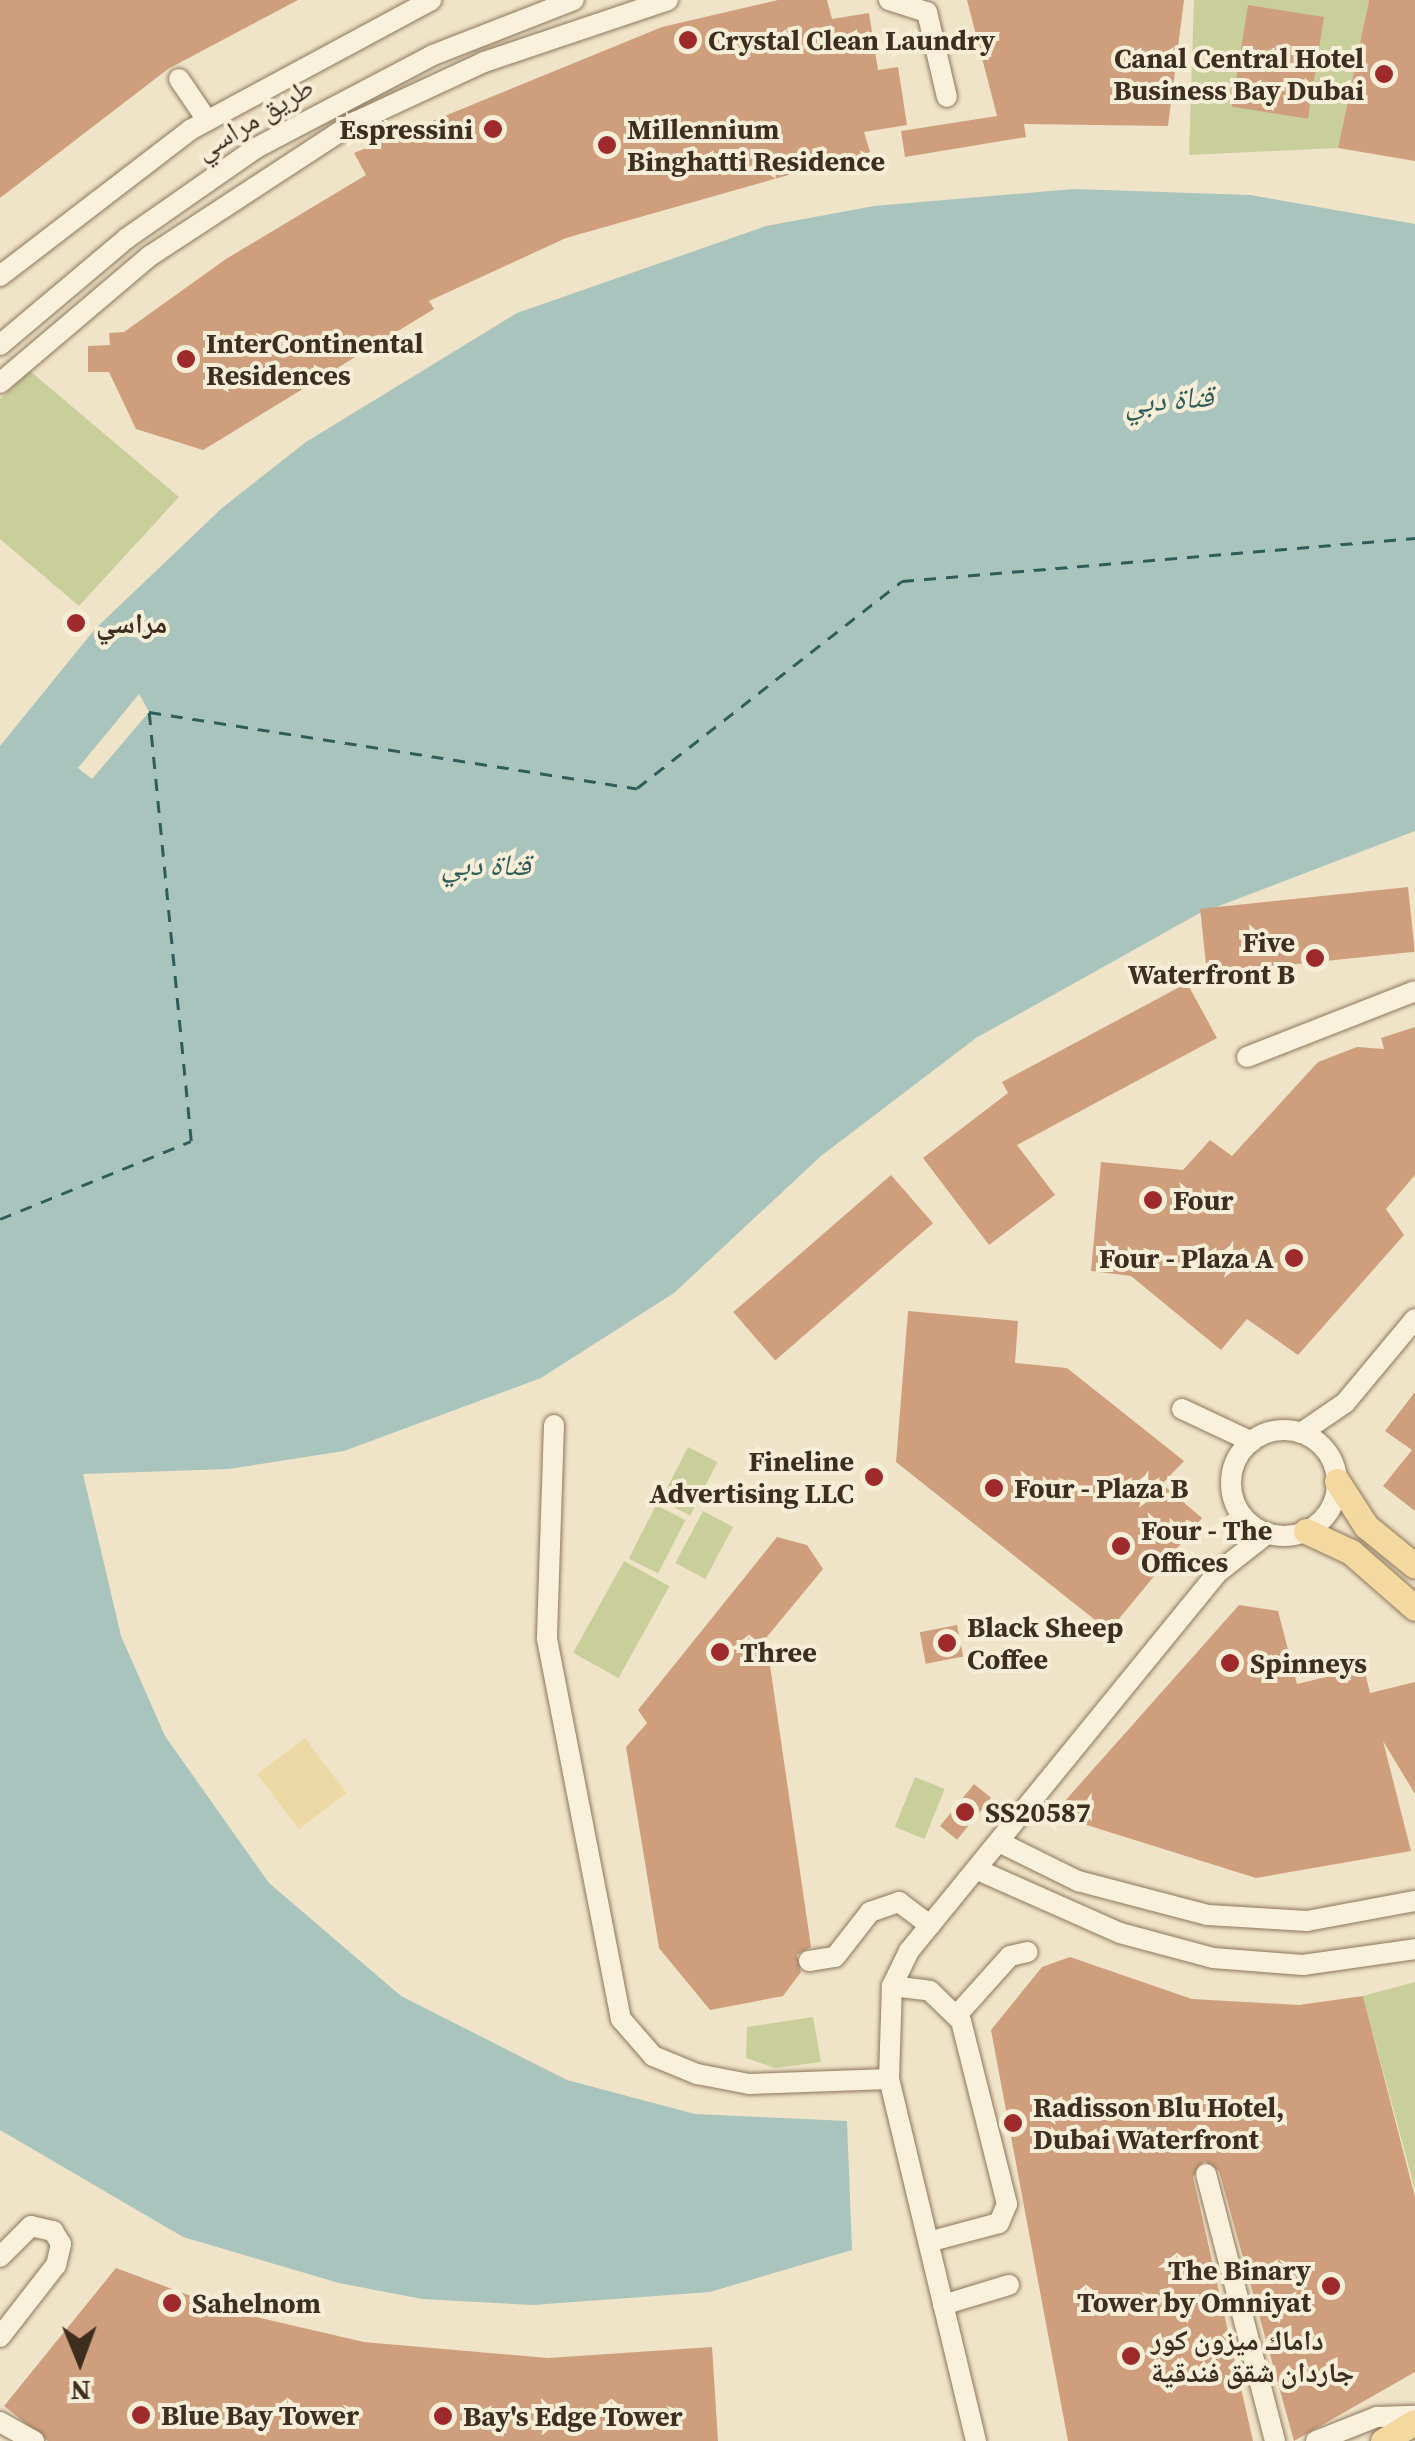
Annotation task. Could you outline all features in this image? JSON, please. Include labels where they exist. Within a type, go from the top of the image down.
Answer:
[{"type":"main road","points":[[1337,1480],[1366,1526],[1415,1566]]},
{"type":"main road","points":[[1306,1532],[1350,1552],[1415,1608]]},
{"type":"main road","points":[[1382,2441],[1415,2419]]},
{"type":"street","name":"طريق مراسي","points":[[0,276],[37,242],[206,120],[431,0]]},
{"type":"street","name":"طريق مراسي","points":[[0,346],[170,207],[314,114],[434,54],[574,0]]},
{"type":"street","points":[[0,383],[77,314],[200,220],[355,122],[616,7],[668,0]]},
{"type":"street","points":[[890,0],[927,12],[946,96]]},
{"type":"street","points":[[178,78],[206,120]]},
{"type":"street","points":[[0,260],[37,242]]},
{"type":"street","points":[[59,294],[77,314]]},
{"type":"street","points":[[1247,1057],[1415,991]]},
{"type":"street","points":[[1182,1409],[1212,1429],[1252,1442],[1301,1433],[1345,1402],[1415,1319]]},
{"type":"street","points":[[1326,1452],[1345,1402]]},
{"type":"street","points":[[554,1425],[547,1639],[621,2019],[653,2056],[697,2074],[749,2084],[890,2079]]},
{"type":"street","points":[[1212,1429],[1236,1461]]},
{"type":"street","points":[[976,2441],[890,2079],[892,1986],[909,1951],[1001,1843],[1216,1574],[1268,1534],[1306,1532],[1326,1516],[1337,1480],[1326,1452],[1301,1433]]},
{"type":"street","points":[[1252,1442],[1236,1461],[1232,1486],[1242,1514],[1268,1534]]},
{"type":"street","points":[[1216,1574],[1242,1514]]},
{"type":"street","points":[[1001,1843],[1078,1881],[1208,1915],[1274,1922],[1340,1918],[1415,1901]]},
{"type":"street","points":[[978,1870],[1064,1912],[1170,1947],[1258,1964],[1347,1962],[1415,1949]]},
{"type":"street","points":[[1064,1912],[1060,1886],[1078,1881]]},
{"type":"street","points":[[810,1961],[835,1957],[870,1912],[898,1902],[930,1925]]},
{"type":"street","points":[[909,1951],[930,1991],[959,2018],[1007,2211],[992,2226],[928,2242]]},
{"type":"street","points":[[959,2018],[1029,1956]]},
{"type":"street","points":[[892,1986],[930,1991]]},
{"type":"street","points":[[1206,2174],[1274,2441]]},
{"type":"street","points":[[0,2257],[31,2226],[53,2231],[61,2244],[56,2265],[0,2337]]},
{"type":"street","points":[[944,2306],[1009,2285]]},
{"type":"street","points":[[1316,2441],[1377,2416],[1415,2419]]},
{"type":"street","points":[[0,2422],[34,2441]]},
{"type":"green space","points":[[1194,0],[1369,0],[1338,148],[1189,155]]},
{"type":"green space","points":[[30,371],[179,497],[79,606],[0,539],[0,399]]},
{"type":"green space","points":[[688,1447],[717,1462],[690,1515],[661,1500]]},
{"type":"green space","points":[[656,1505],[685,1520],[658,1573],[629,1558]]},
{"type":"green space","points":[[703,1511],[733,1527],[705,1579],[675,1563]]},
{"type":"green space","points":[[624,1561],[669,1586],[619,1678],[573,1653]]},
{"type":"green space","points":[[915,1777],[945,1789],[924,1839],[895,1827]]},
{"type":"green space","points":[[1415,1982],[1415,2190],[1363,1996]]},
{"type":"green space","points":[[813,2017],[821,2062],[775,2068],[746,2058],[747,2027]]},
{"type":"sand","points":[[305,1738],[347,1793],[299,1829],[257,1774]]},
{"type":"water","name":"قناة دبي","points":[[1074,189],[1250,195],[1415,224],[1415,831],[1198,914],[976,1038],[821,1156],[674,1293],[541,1378],[344,1451],[229,1469],[83,1474],[121,1636],[165,1736],[269,1883],[401,1996],[567,2080],[695,2114],[847,2121],[852,2250],[710,2292],[533,2305],[422,2299],[339,2283],[183,2237],[0,2130],[0,746],[95,629],[222,508],[306,442],[517,313],[766,226],[874,206]]},
{"type":"pier","name":"مراسي","points":[[139,694],[149,712],[92,779],[78,768]]},
{"type":"building","points":[[0,0],[298,0],[168,69],[0,198]]},
{"type":"building","points":[[778,0],[827,0],[832,19],[869,13],[878,70],[898,67],[907,125],[864,132],[870,152],[566,238],[429,301],[434,309],[203,450],[136,429],[109,372],[88,372],[88,346],[110,345],[109,333],[124,332],[226,259],[366,175],[354,153],[662,27]]},
{"type":"building","points":[[967,0],[1184,0],[1168,126],[1024,124],[1026,137],[905,157],[901,131],[997,116]]},
{"type":"building","name":"Canal Central Hotel Business Bay Dubai","points":[[1369,0],[1415,0],[1415,161],[1338,148]]},
{"type":"building","points":[[1248,5],[1324,17],[1308,119],[1232,107]]},
{"type":"building","points":[[1408,887],[1415,952],[1207,973],[1200,909]]},
{"type":"building","points":[[1187,983],[1217,1038],[1017,1145],[1055,1195],[989,1245],[923,1158],[1008,1093],[1002,1082]]},
{"type":"building","points":[[1415,1027],[1415,1175],[1386,1209],[1404,1235],[1298,1355],[1247,1319],[1221,1350],[1131,1276],[1091,1271],[1101,1162],[1183,1170],[1210,1140],[1232,1156],[1318,1062],[1357,1047],[1384,1049],[1381,1038]]},
{"type":"building","points":[[891,1175],[933,1223],[775,1360],[733,1312]]},
{"type":"building","points":[[908,1311],[1018,1321],[1015,1363],[1067,1368],[1184,1461],[1162,1484],[1202,1518],[1109,1631],[896,1462]]},
{"type":"building","points":[[1415,1392],[1415,1511],[1383,1486],[1412,1450],[1385,1431]]},
{"type":"building","points":[[777,1537],[807,1545],[823,1569],[766,1638],[811,1947],[797,1955],[801,1972],[783,1996],[710,2010],[659,1948],[626,1747],[647,1723],[638,1710]]},
{"type":"building","points":[[1239,1605],[1278,1611],[1297,1684],[1364,1668],[1370,1693],[1415,1682],[1415,1794],[1383,1741],[1411,1851],[1256,1878],[1077,1822],[1064,1802]]},
{"type":"building","points":[[957,1625],[963,1656],[926,1664],[920,1632]]},
{"type":"building","name":"SS20587","points":[[974,1784],[991,1798],[957,1840],[940,1826]]},
{"type":"building","points":[[1070,1957],[1192,1999],[1299,2005],[1363,1996],[1415,2197],[1415,2372],[1294,2441],[1219,2171],[1204,2161],[1193,2177],[1253,2441],[1068,2441],[991,2030],[1042,1967]]},
{"type":"building","points":[[116,2268],[234,2312],[364,2342],[548,2358],[712,2347],[718,2441],[48,2441],[4,2406]]},
{"type":"ferry route","points":[[0,1219],[191,1141],[149,712],[637,788],[902,581],[1415,538]]},
{"type":"place","name":"Crystal Clean Laundry","points":[[688,40]]},
{"type":"place","name":"Canal Central Hotel Business Bay Dubai","points":[[1384,74]]},
{"type":"place","name":"Espressini","points":[[493,129]]},
{"type":"place","name":"Millennium Binghatti Residence","points":[[607,145]]},
{"type":"place","name":"InterContinental Residences","points":[[186,359]]},
{"type":"place","name":"مراسي","points":[[76,623]]},
{"type":"place","name":"Five Waterfront B","points":[[1315,958]]},
{"type":"place","name":"Four","points":[[1153,1200]]},
{"type":"place","name":"Four - Plaza A","points":[[1294,1258]]},
{"type":"place","name":"Fineline Advertising LLC","points":[[874,1477]]},
{"type":"place","name":"Four - Plaza B","points":[[994,1488]]},
{"type":"place","name":"Four - The Offices","points":[[1121,1546]]},
{"type":"place","name":"Black Sheep Coffee","points":[[947,1643]]},
{"type":"place","name":"Three","points":[[720,1652]]},
{"type":"place","name":"Spinneys","points":[[1230,1663]]},
{"type":"place","name":"SS20587","points":[[965,1812]]},
{"type":"place","name":"Radisson Blu Hotel, Dubai Waterfront","points":[[1013,2123]]},
{"type":"place","name":"The Binary Tower by Omniyat","points":[[1331,2286]]},
{"type":"place","name":"Sahelnom","points":[[172,2303]]},
{"type":"place","name":"داماك ميزون كور جاردان شقق فندقية","points":[[1131,2356]]},
{"type":"place","name":"Blue Bay Tower","points":[[141,2415]]},
{"type":"place","name":"Bay's Edge Tower","points":[[443,2416]]}]
